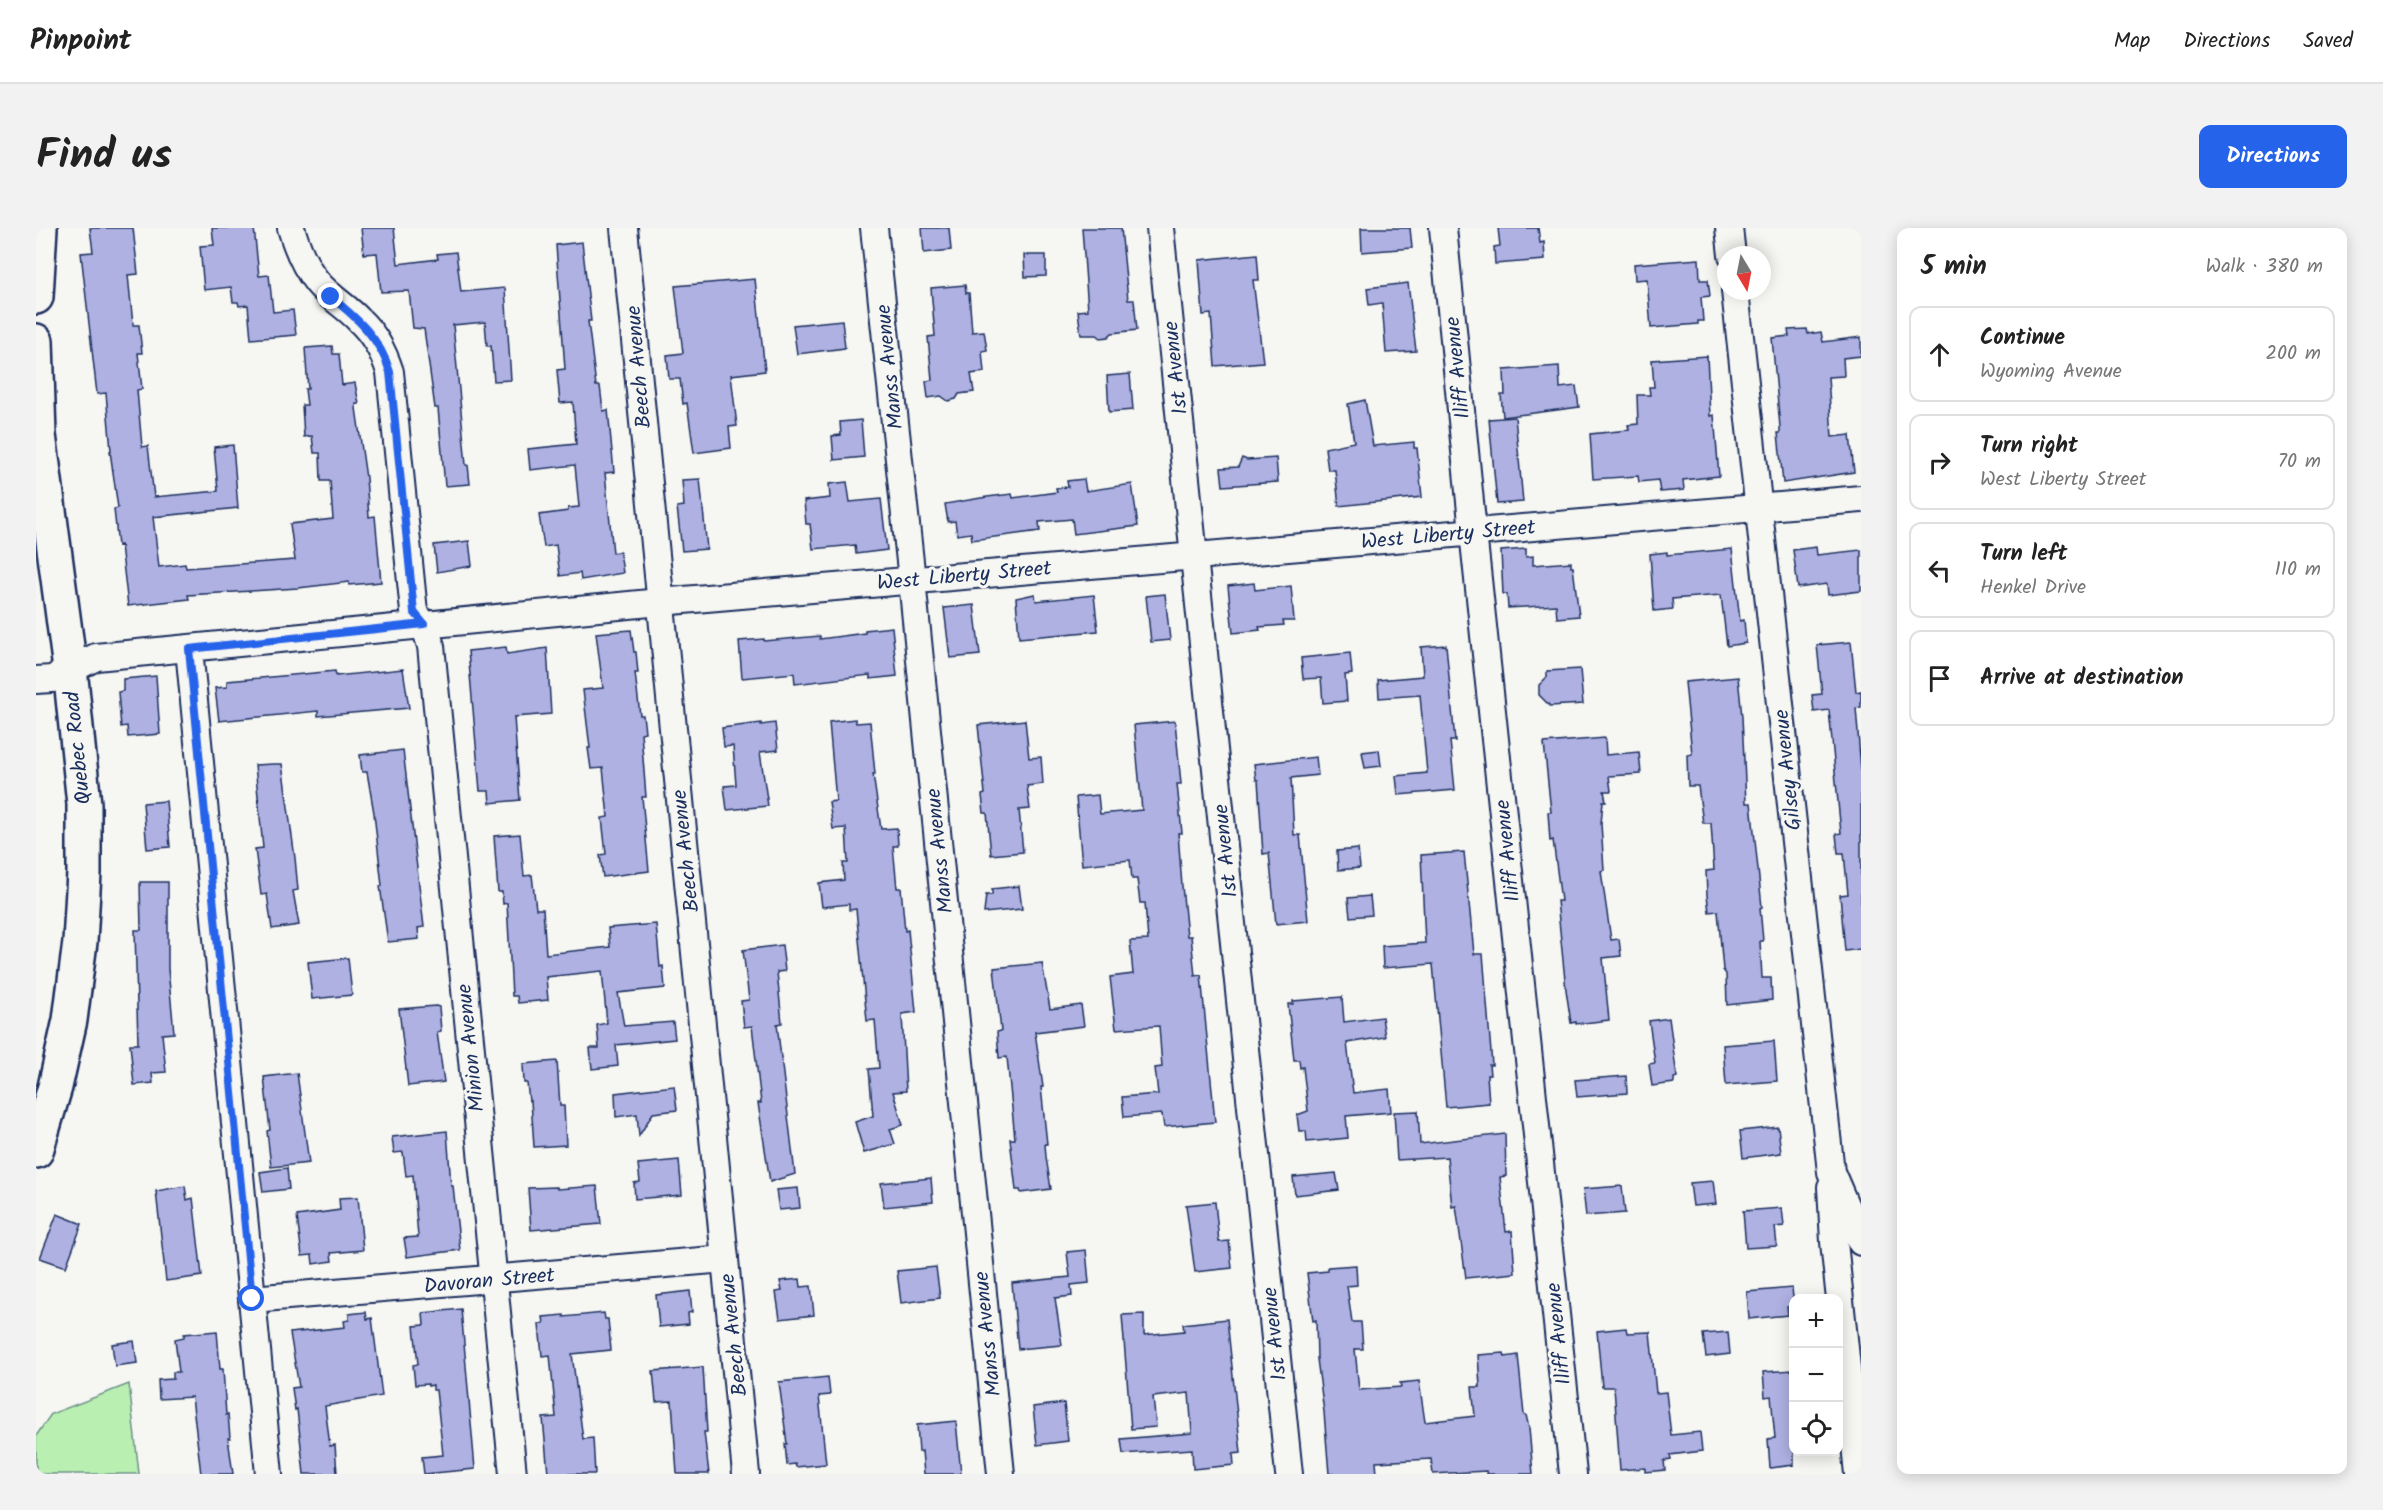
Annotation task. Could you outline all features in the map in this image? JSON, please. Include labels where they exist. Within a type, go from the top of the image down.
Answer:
[{"type":"street","points":[[36,297],[40,228]]},
{"type":"street","name":"Minion Avenue","points":[[291,228],[300,256],[317,282],[331,297],[360,320],[376,340],[388,363],[414,612],[424,624],[431,646],[513,1474]]},
{"type":"street","name":"Beech Avenue","points":[[624,228],[747,1474]]},
{"type":"street","name":"Manss Avenue","points":[[874,228],[912,580],[1001,1474]]},
{"type":"street","name":"1st Avenue","points":[[1160,228],[1289,1474]]},
{"type":"street","name":"Iliff Avenue","points":[[1443,228],[1573,1474]]},
{"type":"street","points":[[1729,228],[1731,246]]},
{"type":"street","name":"Gilsey Avenue","points":[[1736,300],[1831,1172],[1861,1242]]},
{"type":"street","name":"Quebec Road","points":[[36,341],[39,435],[84,804],[84,873],[80,942],[70,1020],[55,1087],[36,1152]]},
{"type":"street","name":"West Liberty Street","points":[[36,680],[51,679],[96,657],[424,624],[1195,554],[1861,499]]},
{"type":"street","points":[[189,649],[269,1474]]},
{"type":"street","points":[[1831,1172],[1834,1242],[1858,1474]]},
{"type":"street","name":"Davoran Street","points":[[252,1299],[725,1259]]},
{"type":"green space","points":[[129,1384],[139,1474],[36,1474],[36,1436],[51,1414]]},
{"type":"building","points":[[90,228],[133,228],[138,274],[128,275],[133,325],[139,325],[142,353],[138,353],[142,389],[137,390],[142,447],[148,446],[154,497],[218,491],[214,447],[233,445],[238,508],[153,517],[159,567],[185,564],[186,568],[295,560],[290,524],[333,519],[330,481],[321,481],[320,453],[314,453],[312,436],[304,437],[302,405],[307,405],[305,389],[308,389],[305,348],[332,346],[333,354],[339,354],[342,385],[355,383],[369,517],[375,516],[381,582],[349,585],[349,582],[298,588],[188,595],[189,599],[128,606],[114,509],[118,508],[110,451],[106,393],[97,394],[81,253],[93,252]]},
{"type":"building","points":[[212,228],[254,228],[259,276],[269,275],[273,312],[293,310],[296,335],[251,339],[248,305],[239,306],[238,302],[233,302],[231,287],[204,290],[200,246],[214,245]]},
{"type":"building","points":[[361,228],[394,228],[398,264],[438,259],[437,254],[456,252],[461,292],[505,288],[511,380],[494,381],[491,346],[487,346],[485,322],[453,325],[466,465],[468,465],[470,484],[445,486],[438,408],[435,408],[424,329],[413,328],[409,291],[381,292],[377,253],[364,254]]},
{"type":"building","points":[[922,228],[949,228],[951,250],[924,253]]},
{"type":"building","points":[[1082,228],[1121,228],[1128,300],[1134,300],[1137,330],[1112,333],[1108,337],[1101,338],[1097,335],[1081,335],[1078,311],[1088,310]]},
{"type":"building","points":[[1361,228],[1410,228],[1412,248],[1362,252]]},
{"type":"building","points":[[1498,228],[1538,228],[1540,243],[1544,242],[1545,260],[1495,264],[1494,247],[1500,246]]},
{"type":"building","points":[[582,242],[596,386],[600,386],[603,411],[608,410],[614,472],[605,473],[613,553],[620,552],[623,573],[581,580],[580,573],[560,576],[556,545],[544,547],[539,515],[579,507],[575,465],[530,470],[528,449],[576,444],[573,402],[560,403],[557,370],[565,369],[556,245]]},
{"type":"building","points":[[1257,254],[1259,280],[1253,280],[1263,362],[1215,366],[1211,314],[1203,315],[1199,260]]},
{"type":"building","points":[[1024,255],[1046,255],[1046,276],[1025,277]]},
{"type":"building","points":[[1699,259],[1700,280],[1708,280],[1710,296],[1701,297],[1703,321],[1698,321],[1698,324],[1651,328],[1647,279],[1635,280],[1634,264]]},
{"type":"building","points":[[755,279],[765,371],[731,375],[737,426],[729,427],[731,448],[694,453],[687,403],[683,404],[680,379],[669,379],[667,355],[683,353],[675,286]]},
{"type":"building","points":[[1408,283],[1416,351],[1386,353],[1382,303],[1369,305],[1367,288]]},
{"type":"building","points":[[965,285],[966,293],[969,293],[972,332],[984,331],[987,350],[982,351],[984,372],[971,374],[974,392],[959,394],[956,399],[948,401],[941,396],[928,398],[926,381],[932,380],[928,337],[935,336],[931,288]]},
{"type":"building","points":[[842,320],[845,348],[797,354],[793,325]]},
{"type":"building","points":[[1807,329],[1808,334],[1821,332],[1823,342],[1861,337],[1861,356],[1843,358],[1844,376],[1828,377],[1832,437],[1850,435],[1854,472],[1783,483],[1772,338],[1789,336],[1788,330]]},
{"type":"building","points":[[1707,356],[1710,416],[1714,415],[1719,476],[1683,480],[1684,490],[1660,492],[1658,480],[1639,482],[1638,476],[1593,479],[1590,434],[1629,430],[1628,425],[1638,424],[1637,395],[1650,395],[1649,387],[1654,387],[1652,360]]},
{"type":"building","points":[[1559,366],[1560,388],[1576,386],[1579,407],[1503,417],[1501,395],[1505,395],[1504,370]]},
{"type":"building","points":[[1130,374],[1133,410],[1109,412],[1107,376]]},
{"type":"building","points":[[1365,400],[1373,446],[1414,442],[1414,448],[1417,448],[1422,497],[1339,506],[1335,470],[1328,470],[1325,448],[1354,442],[1348,404]]},
{"type":"building","points":[[1515,417],[1523,502],[1497,504],[1489,419]]},
{"type":"building","points":[[861,420],[864,457],[834,460],[832,436],[841,435],[840,422]]},
{"type":"building","points":[[1242,458],[1247,460],[1276,458],[1278,482],[1223,486],[1221,468],[1238,467]]},
{"type":"building","points":[[700,479],[707,549],[682,551],[677,507],[684,506],[682,480]]},
{"type":"building","points":[[1084,479],[1086,491],[1132,484],[1138,526],[1074,534],[1072,519],[1039,522],[1040,531],[972,540],[971,533],[957,535],[955,521],[948,522],[945,504],[1012,494],[1013,498],[1057,492],[1056,488],[1068,487],[1067,481]]},
{"type":"building","points":[[847,482],[850,502],[881,499],[887,550],[856,554],[855,545],[813,549],[810,524],[806,524],[804,501],[830,498],[829,484]]},
{"type":"building","points":[[469,541],[472,566],[437,572],[434,545]]},
{"type":"building","points":[[1816,547],[1817,555],[1861,550],[1861,591],[1828,595],[1827,584],[1798,588],[1793,550]]},
{"type":"building","points":[[1526,549],[1526,557],[1533,556],[1533,565],[1571,562],[1579,616],[1557,618],[1556,605],[1508,608],[1507,594],[1503,594],[1501,551]]},
{"type":"building","points":[[1732,549],[1740,621],[1744,620],[1746,643],[1727,646],[1721,595],[1672,599],[1673,609],[1654,611],[1650,554],[1667,552],[1667,555]]},
{"type":"building","points":[[1254,583],[1255,590],[1291,586],[1294,621],[1283,621],[1284,625],[1259,627],[1260,630],[1233,633],[1228,586]]},
{"type":"building","points":[[1035,594],[1036,601],[1094,595],[1098,631],[1019,638],[1016,598]]},
{"type":"building","points":[[1165,594],[1170,640],[1151,642],[1146,596]]},
{"type":"building","points":[[974,605],[980,655],[950,658],[944,608]]},
{"type":"building","points":[[892,627],[897,676],[870,679],[870,675],[795,684],[794,673],[742,678],[739,641],[820,636],[820,639]]},
{"type":"building","points":[[631,630],[634,652],[636,652],[638,673],[635,673],[640,715],[643,715],[645,732],[641,733],[646,797],[642,797],[649,871],[603,877],[600,855],[606,854],[602,818],[608,817],[603,768],[591,769],[583,690],[603,688],[596,633]]},
{"type":"building","points":[[1851,642],[1856,692],[1861,691],[1861,707],[1856,708],[1861,770],[1861,949],[1845,951],[1840,895],[1848,894],[1844,853],[1838,853],[1836,834],[1841,833],[1829,710],[1814,712],[1812,695],[1822,694],[1817,645]]},
{"type":"building","points":[[1446,645],[1455,741],[1450,741],[1455,790],[1398,795],[1396,776],[1427,773],[1420,695],[1379,698],[1378,680],[1423,676],[1421,647]]},
{"type":"building","points":[[506,647],[507,654],[547,648],[551,714],[514,717],[520,800],[490,803],[489,791],[480,791],[468,651]]},
{"type":"building","points":[[1350,653],[1352,674],[1345,675],[1347,701],[1323,703],[1321,678],[1303,679],[1301,658]]},
{"type":"building","points":[[403,669],[409,708],[318,716],[318,711],[219,721],[215,688],[227,687],[227,681],[335,671],[336,676]]},
{"type":"building","points":[[1580,669],[1583,704],[1550,706],[1539,695],[1539,685],[1547,677],[1547,671]]},
{"type":"building","points":[[156,676],[160,734],[128,737],[127,726],[121,727],[118,692],[123,691],[123,679]]},
{"type":"building","points":[[1738,677],[1746,803],[1751,803],[1762,907],[1760,908],[1763,941],[1760,941],[1762,978],[1771,978],[1772,1000],[1727,1005],[1726,974],[1723,970],[1718,911],[1709,912],[1707,895],[1706,871],[1714,870],[1711,823],[1703,823],[1698,786],[1688,786],[1687,755],[1692,754],[1685,682]]},
{"type":"building","points":[[855,719],[856,723],[870,722],[875,774],[873,774],[881,829],[897,828],[898,846],[893,846],[897,888],[901,888],[905,931],[908,930],[916,1012],[902,1014],[906,1091],[893,1092],[903,1125],[890,1129],[895,1144],[864,1153],[855,1122],[873,1116],[869,1069],[879,1068],[875,1020],[867,1021],[856,909],[849,910],[849,904],[822,907],[819,883],[844,880],[843,863],[848,863],[846,828],[833,829],[829,802],[836,801],[829,722]]},
{"type":"building","points":[[1025,720],[1029,758],[1041,757],[1043,784],[1027,786],[1030,809],[1019,810],[1023,852],[991,855],[987,813],[984,813],[982,795],[985,794],[978,725]]},
{"type":"building","points":[[1175,721],[1181,784],[1177,784],[1182,833],[1178,833],[1182,886],[1187,936],[1191,936],[1195,976],[1201,975],[1215,1122],[1164,1127],[1162,1114],[1124,1117],[1122,1097],[1158,1094],[1155,1068],[1162,1067],[1159,1026],[1116,1029],[1110,977],[1133,974],[1130,941],[1148,940],[1145,903],[1140,903],[1137,879],[1132,879],[1130,860],[1082,865],[1076,797],[1098,795],[1100,814],[1142,810],[1134,725]]},
{"type":"building","points":[[761,723],[761,725],[775,723],[778,750],[760,752],[768,806],[727,810],[724,786],[736,785],[733,746],[724,747],[722,728]]},
{"type":"building","points":[[1605,738],[1606,755],[1639,752],[1641,774],[1609,776],[1611,791],[1604,791],[1606,801],[1603,801],[1601,824],[1604,870],[1601,871],[1611,940],[1619,939],[1621,956],[1603,958],[1609,1020],[1576,1024],[1576,1022],[1571,1023],[1566,990],[1557,901],[1561,901],[1553,840],[1550,841],[1548,812],[1551,812],[1544,743]]},
{"type":"building","points":[[403,750],[424,927],[418,928],[419,939],[388,942],[380,886],[382,886],[374,813],[367,772],[362,772],[360,755]]},
{"type":"building","points":[[1379,750],[1381,766],[1365,768],[1362,752]]},
{"type":"building","points":[[1316,757],[1318,775],[1291,778],[1294,835],[1300,835],[1308,921],[1276,924],[1269,853],[1263,854],[1258,780],[1256,780],[1254,764]]},
{"type":"building","points":[[282,764],[295,858],[298,890],[293,891],[299,925],[272,929],[267,894],[261,895],[255,849],[263,848],[255,765]]},
{"type":"building","points":[[166,801],[170,847],[147,849],[143,803]]},
{"type":"building","points":[[520,834],[524,876],[532,875],[536,909],[543,909],[546,954],[610,947],[608,928],[656,924],[660,967],[663,966],[665,988],[618,993],[624,1026],[673,1022],[675,1039],[616,1045],[618,1066],[592,1069],[590,1048],[599,1048],[597,1025],[607,1023],[602,971],[546,977],[548,1000],[518,1003],[517,996],[512,996],[507,903],[503,904],[502,892],[498,892],[494,836]]},
{"type":"building","points":[[1358,849],[1360,868],[1338,870],[1337,851]]},
{"type":"building","points":[[1464,852],[1474,954],[1483,954],[1492,1065],[1489,1065],[1490,1075],[1487,1075],[1489,1103],[1446,1107],[1433,964],[1383,968],[1382,946],[1425,943],[1421,855]]},
{"type":"building","points":[[140,882],[168,882],[168,969],[174,1033],[162,1034],[166,1072],[152,1073],[153,1083],[134,1085],[130,1044],[138,1044],[135,930],[141,930]]},
{"type":"building","points":[[1019,886],[1022,909],[984,913],[986,895],[992,895],[992,889]]},
{"type":"building","points":[[1370,896],[1372,915],[1350,917],[1348,898]]},
{"type":"building","points":[[782,945],[785,971],[777,972],[782,1023],[777,1024],[795,1174],[770,1182],[758,1103],[761,1103],[752,1026],[744,1027],[741,1001],[749,1000],[743,950]]},
{"type":"building","points":[[348,958],[352,995],[312,999],[308,962]]},
{"type":"building","points":[[1042,963],[1050,1009],[1081,1005],[1084,1026],[1035,1032],[1043,1087],[1041,1087],[1047,1144],[1045,1144],[1046,1157],[1051,1189],[1021,1193],[1020,1190],[1016,1190],[1010,1139],[1015,1139],[1007,1057],[999,1058],[997,1032],[1001,1031],[994,968]]},
{"type":"building","points":[[1342,997],[1344,1022],[1382,1017],[1385,1037],[1347,1043],[1353,1093],[1389,1089],[1391,1112],[1346,1116],[1348,1138],[1307,1142],[1306,1131],[1299,1131],[1297,1115],[1308,1111],[1303,1067],[1300,1068],[1299,1060],[1294,1060],[1288,1004],[1293,1004],[1293,1001]]},
{"type":"building","points":[[439,1007],[441,1031],[437,1032],[444,1082],[408,1086],[399,1009]]},
{"type":"building","points":[[1669,1018],[1677,1077],[1674,1078],[1674,1083],[1652,1086],[1649,1064],[1655,1063],[1649,1021]]},
{"type":"building","points":[[1774,1041],[1777,1081],[1726,1085],[1723,1045]]},
{"type":"building","points":[[557,1061],[560,1106],[564,1106],[566,1145],[534,1147],[531,1101],[529,1101],[527,1083],[524,1083],[523,1064]]},
{"type":"building","points":[[297,1073],[309,1163],[271,1167],[267,1131],[270,1130],[264,1077]]},
{"type":"building","points":[[1626,1076],[1627,1093],[1577,1097],[1575,1080]]},
{"type":"building","points":[[674,1086],[677,1110],[653,1113],[639,1136],[637,1114],[616,1117],[615,1093]]},
{"type":"building","points":[[1418,1111],[1420,1144],[1505,1134],[1506,1176],[1500,1177],[1506,1232],[1512,1231],[1515,1273],[1466,1278],[1456,1206],[1452,1207],[1447,1157],[1397,1160],[1394,1112]]},
{"type":"building","points":[[1778,1127],[1781,1153],[1743,1158],[1740,1131]]},
{"type":"building","points":[[447,1131],[451,1186],[453,1186],[460,1250],[407,1257],[404,1238],[418,1237],[413,1175],[406,1176],[403,1152],[394,1153],[392,1137]]},
{"type":"building","points":[[679,1160],[682,1195],[635,1199],[634,1183],[640,1182],[638,1164]]},
{"type":"building","points":[[287,1168],[289,1189],[263,1192],[260,1172]]},
{"type":"building","points":[[1336,1173],[1339,1190],[1295,1195],[1293,1177]]},
{"type":"building","points":[[931,1178],[933,1202],[884,1207],[881,1183]]},
{"type":"building","points":[[1713,1181],[1716,1204],[1693,1206],[1690,1183]]},
{"type":"building","points":[[185,1186],[187,1200],[193,1198],[202,1276],[166,1281],[156,1191]]},
{"type":"building","points":[[597,1186],[601,1224],[531,1230],[528,1188],[557,1187],[557,1189]]},
{"type":"building","points":[[1622,1186],[1625,1213],[1586,1216],[1583,1189]]},
{"type":"building","points":[[798,1188],[800,1208],[779,1210],[776,1190]]},
{"type":"building","points":[[358,1197],[363,1250],[331,1253],[332,1261],[313,1264],[312,1255],[302,1256],[297,1216],[340,1210],[339,1198]]},
{"type":"building","points":[[1215,1202],[1219,1242],[1229,1241],[1232,1268],[1195,1272],[1186,1205]]},
{"type":"building","points":[[1782,1208],[1784,1226],[1775,1227],[1777,1246],[1746,1248],[1743,1211]]},
{"type":"building","points":[[57,1214],[82,1224],[66,1267],[40,1258]]},
{"type":"building","points":[[1086,1250],[1089,1283],[1071,1285],[1072,1296],[1055,1298],[1062,1345],[1018,1349],[1012,1283],[1070,1277],[1067,1252]]},
{"type":"building","points":[[1356,1265],[1357,1285],[1347,1286],[1352,1322],[1361,1322],[1363,1349],[1355,1349],[1359,1390],[1401,1387],[1400,1383],[1419,1381],[1425,1422],[1475,1416],[1472,1387],[1480,1387],[1478,1355],[1504,1353],[1505,1357],[1518,1355],[1533,1474],[1487,1474],[1486,1471],[1433,1474],[1431,1459],[1376,1462],[1377,1474],[1329,1474],[1317,1359],[1316,1320],[1313,1321],[1307,1273],[1328,1271],[1328,1267]]},
{"type":"building","points":[[936,1267],[940,1298],[901,1303],[897,1271]]},
{"type":"building","points":[[800,1279],[801,1287],[811,1286],[814,1315],[780,1319],[776,1292],[782,1291],[780,1281]]},
{"type":"building","points":[[1792,1288],[1793,1294],[1789,1294],[1789,1307],[1787,1307],[1788,1315],[1749,1319],[1747,1292]]},
{"type":"building","points":[[690,1291],[692,1312],[688,1313],[689,1324],[659,1327],[656,1295]]},
{"type":"building","points":[[461,1309],[475,1469],[424,1474],[422,1457],[443,1455],[436,1390],[433,1390],[433,1385],[415,1385],[413,1365],[418,1364],[414,1326],[424,1325],[423,1313]]},
{"type":"building","points":[[366,1312],[367,1319],[372,1318],[382,1396],[325,1406],[330,1446],[335,1445],[337,1474],[304,1474],[297,1409],[295,1410],[292,1388],[299,1387],[290,1333],[345,1327],[344,1321],[349,1320],[349,1314]]},
{"type":"building","points":[[604,1313],[605,1319],[608,1319],[611,1350],[572,1354],[583,1439],[593,1438],[595,1474],[548,1474],[543,1418],[556,1417],[550,1355],[542,1356],[539,1324],[544,1323],[543,1317]]},
{"type":"building","points":[[1144,1314],[1144,1335],[1184,1331],[1183,1324],[1227,1319],[1241,1453],[1233,1454],[1234,1465],[1193,1469],[1192,1449],[1123,1454],[1121,1439],[1192,1433],[1189,1393],[1153,1397],[1156,1427],[1131,1429],[1122,1315]]},
{"type":"building","points":[[1626,1328],[1627,1333],[1650,1332],[1656,1393],[1666,1392],[1671,1435],[1700,1432],[1702,1451],[1670,1455],[1671,1460],[1664,1461],[1665,1470],[1645,1472],[1645,1468],[1620,1470],[1614,1387],[1602,1387],[1597,1331]]},
{"type":"building","points":[[217,1331],[233,1474],[201,1474],[192,1397],[159,1399],[158,1380],[173,1379],[173,1372],[179,1372],[175,1339],[184,1337],[184,1334]]},
{"type":"building","points":[[1728,1332],[1730,1354],[1706,1357],[1703,1334]]},
{"type":"building","points":[[134,1341],[137,1363],[115,1366],[112,1344]]},
{"type":"building","points":[[703,1367],[707,1432],[704,1432],[709,1474],[677,1474],[672,1401],[656,1402],[653,1371]]},
{"type":"building","points":[[1789,1370],[1789,1456],[1794,1456],[1794,1465],[1770,1468],[1768,1439],[1775,1438],[1771,1396],[1765,1397],[1763,1372]]},
{"type":"building","points":[[828,1377],[830,1395],[819,1396],[826,1464],[796,1467],[795,1464],[787,1465],[785,1444],[787,1444],[779,1382]]},
{"type":"building","points":[[1064,1403],[1068,1441],[1037,1445],[1033,1407]]},
{"type":"building","points":[[956,1421],[961,1474],[924,1474],[922,1451],[919,1452],[917,1425]]},
{"type":"route","points":[[252,1299],[189,649],[424,624],[414,612],[388,363],[376,340],[360,320],[331,297]]}]
